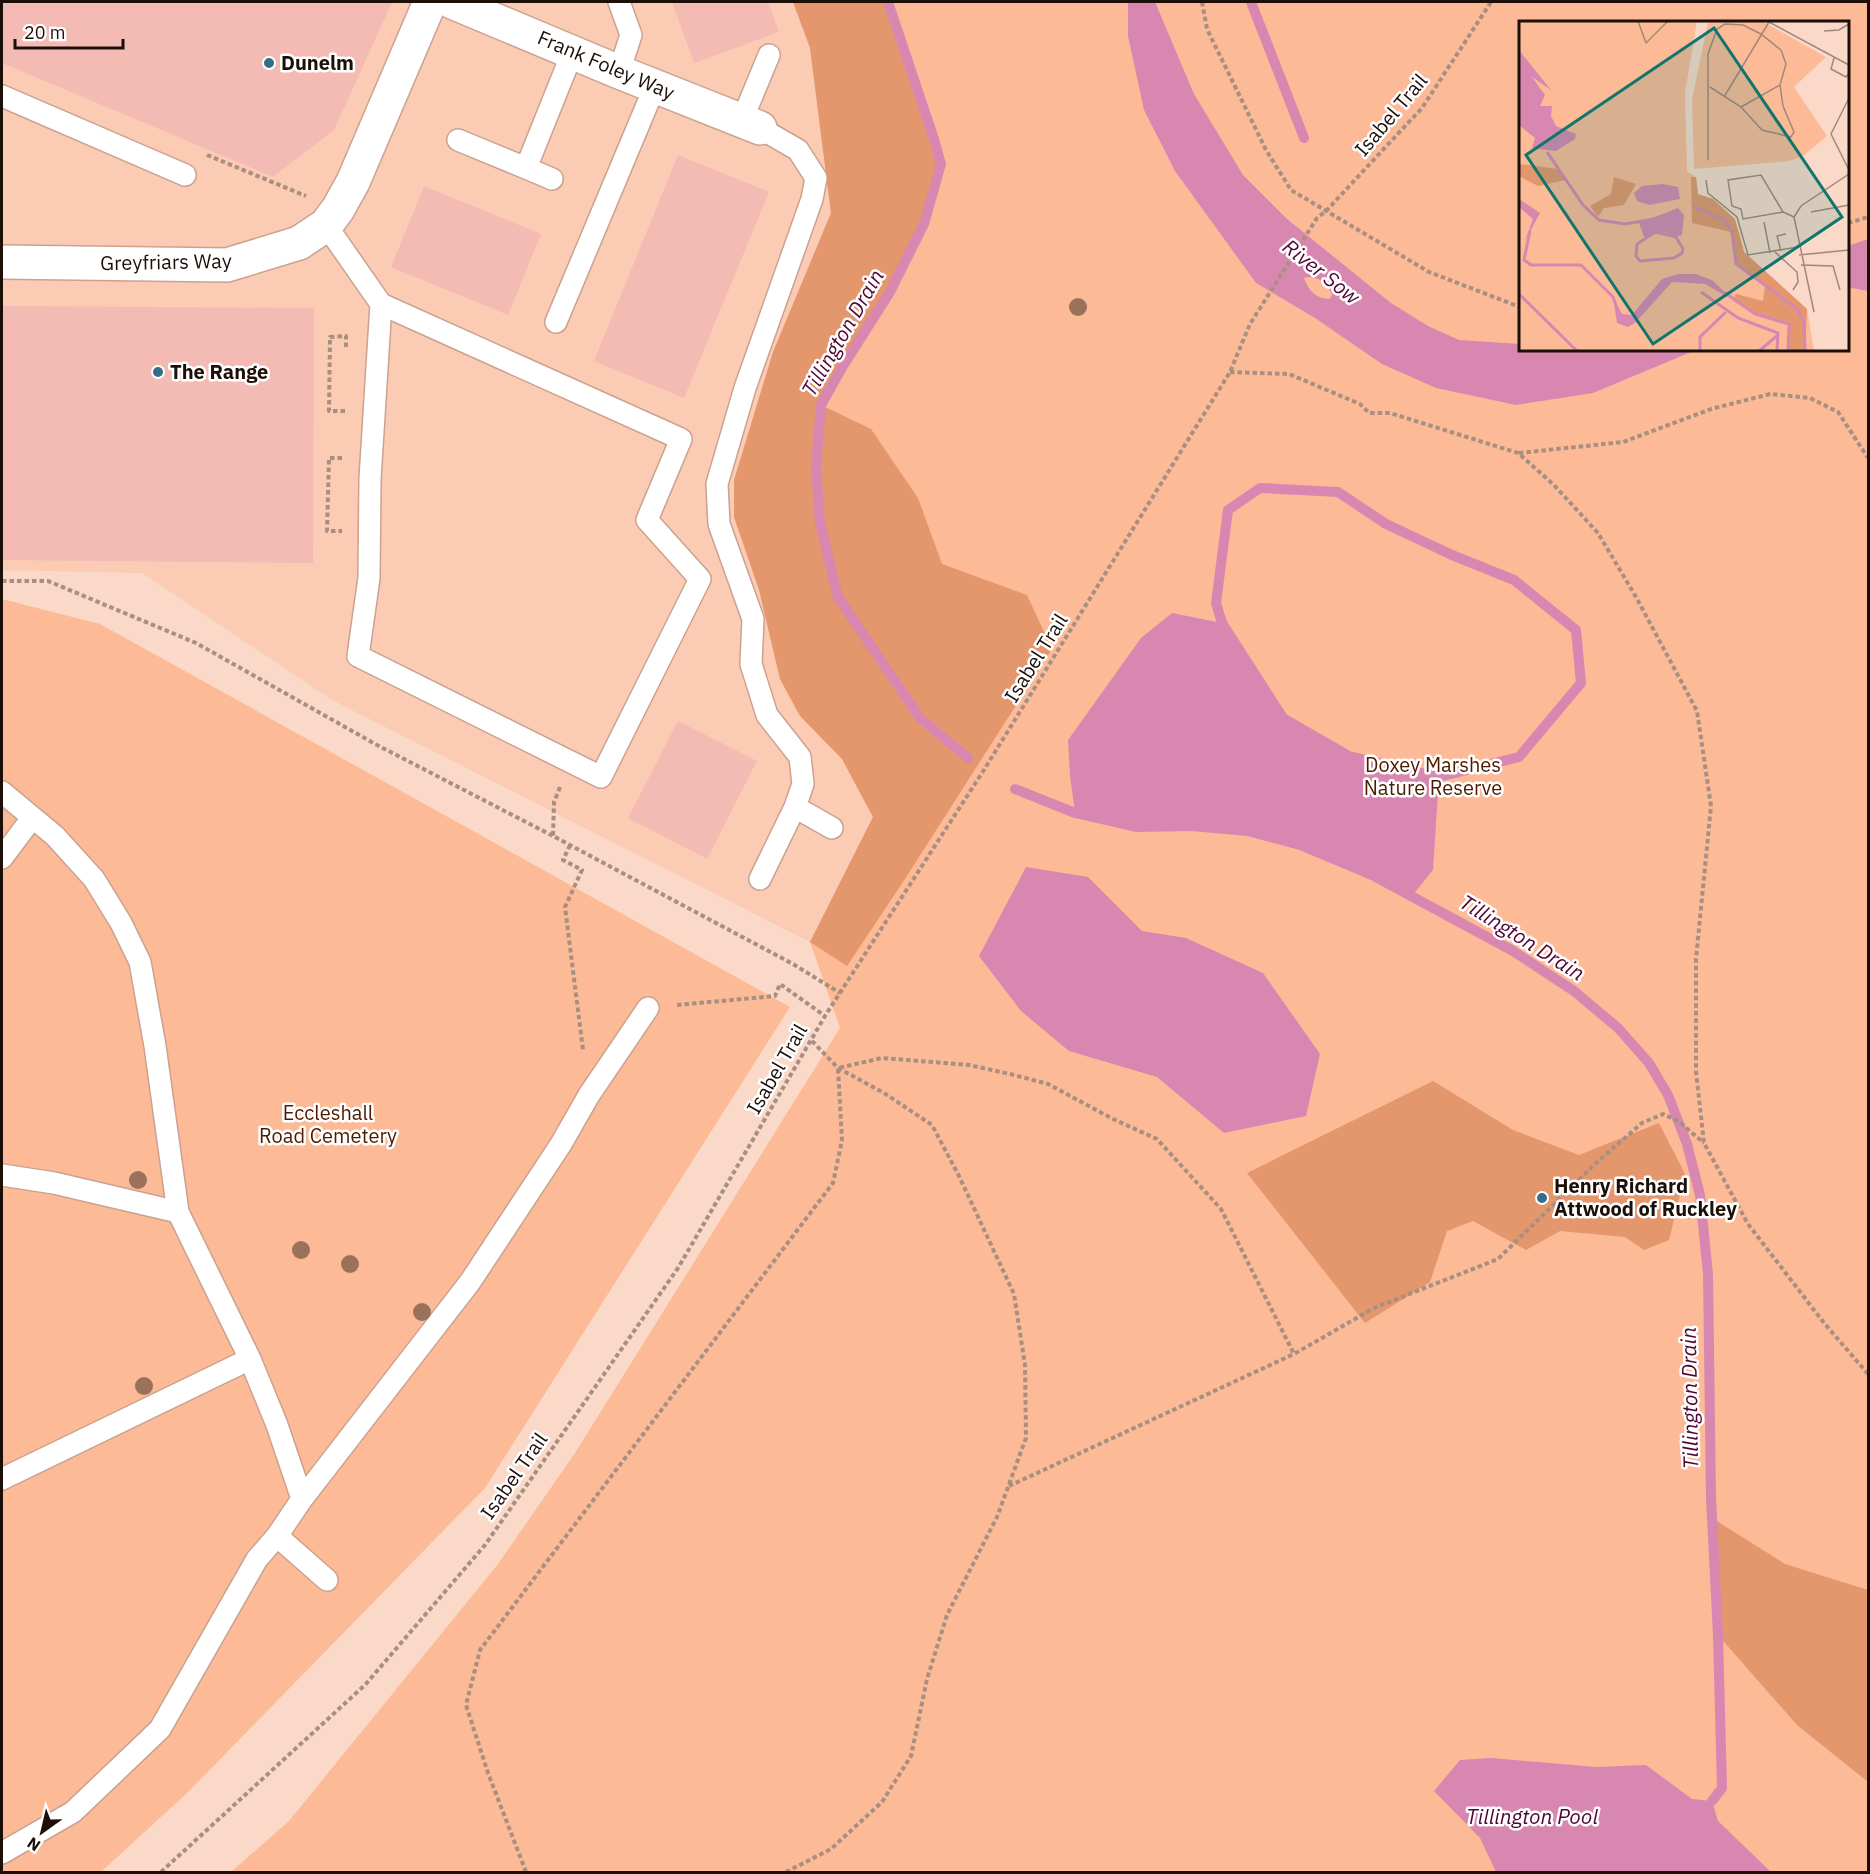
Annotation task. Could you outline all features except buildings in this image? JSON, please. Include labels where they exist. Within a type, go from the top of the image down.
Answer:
[{"type":"street","name":"Greyfriars Way","points":[[2,262],[227,265],[299,243],[326,225],[353,182],[430,2]]},
{"type":"street","name":"Frank Foley Way","points":[[452,2],[751,124]]},
{"type":"lane","points":[[619,2],[631,35],[619,72]]},
{"type":"lane","points":[[526,168],[573,51]]},
{"type":"lane","points":[[760,879],[795,807],[803,784],[800,757],[767,716],[751,664],[753,620],[719,524],[717,484],[745,388],[812,199],[816,178],[798,150],[751,124],[769,55]]},
{"type":"lane","points":[[556,322],[655,86]]},
{"type":"lane","points":[[2,96],[185,175]]},
{"type":"lane","points":[[458,140],[552,179]]},
{"type":"lane","points":[[326,225],[381,304],[681,438],[647,520],[700,579],[602,777],[358,656],[369,578],[370,479],[381,304]]},
{"type":"lane","points":[[2,792],[55,836],[94,879],[121,923],[140,962],[178,1212],[250,1359],[277,1425],[302,1499]]},
{"type":"lane","points":[[795,807],[832,828]]},
{"type":"lane","points":[[2,858],[32,818]]},
{"type":"lane","points":[[2,1853],[73,1812],[160,1729],[257,1559],[277,1536],[302,1499],[470,1282],[561,1144],[589,1095],[648,1008]]},
{"type":"lane","points":[[2,1175],[54,1183],[178,1212]]},
{"type":"lane","points":[[2,1479],[250,1359]]},
{"type":"lane","points":[[277,1536],[327,1580]]},
{"type":"path","points":[[1202,2],[1207,29],[1266,150],[1291,190],[1429,272],[1519,306]]},
{"type":"path","name":"Isabel Trail","points":[[161,1872],[364,1685],[485,1545],[678,1268],[825,1016],[982,773],[1230,372],[1250,324],[1317,218],[1422,108],[1491,2]]},
{"type":"path","points":[[1849,223],[1869,217]]},
{"type":"path","points":[[346,348],[346,336],[330,337],[329,411],[352,411]]},
{"type":"path","points":[[1230,372],[1289,374],[1360,404],[1369,413],[1390,413],[1518,453],[1623,442],[1711,409],[1770,394],[1810,398],[1839,412],[1869,458]]},
{"type":"path","points":[[1518,453],[1553,484],[1598,533],[1636,597],[1697,711],[1711,806],[1696,959],[1696,1072],[1704,1143]]},
{"type":"path","points":[[328,458],[327,531],[342,531],[342,519]]},
{"type":"path","points":[[2,580],[48,581],[196,644],[377,745],[571,845],[793,964],[840,993]]},
{"type":"path","points":[[553,836],[554,802],[572,764]]},
{"type":"path","points":[[571,845],[563,860],[582,870],[565,907],[589,1095]]},
{"type":"path","points":[[648,1008],[775,996],[780,984],[825,1016]]},
{"type":"path","points":[[786,1872],[831,1849],[882,1802],[911,1756],[927,1679],[947,1615],[997,1517],[1026,1438],[1025,1365],[1014,1294],[959,1176],[932,1125],[884,1093],[838,1068],[811,1040]]},
{"type":"path","points":[[838,1068],[882,1058],[969,1065],[1010,1074],[1048,1084],[1113,1119],[1157,1139],[1221,1209],[1294,1354]]},
{"type":"path","points":[[526,1872],[488,1773],[466,1705],[480,1650],[833,1183],[842,1140],[838,1068]]},
{"type":"path","points":[[1008,1487],[1294,1354],[1374,1308],[1498,1259],[1596,1163],[1642,1123],[1663,1114],[1678,1121],[1704,1143],[1748,1224],[1824,1323],[1869,1374]]},
{"type":"shaded area","points":[[2,2],[793,2],[810,48],[826,147],[831,213],[773,352],[734,480],[734,517],[759,590],[780,679],[800,716],[842,759],[874,817],[810,942],[332,700],[142,573],[2,570]]},
{"type":"shaded area","points":[[793,2],[888,2],[941,164],[924,224],[890,292],[821,405],[871,429],[918,498],[942,564],[1027,595],[1052,649],[847,966],[810,942],[873,817],[842,759],[800,716],[780,679],[759,590],[734,517],[734,480],[773,352],[831,213],[810,48]]},
{"type":"shaded area","points":[[1433,1081],[1513,1130],[1579,1155],[1659,1123],[1685,1174],[1669,1240],[1644,1250],[1625,1237],[1560,1231],[1526,1250],[1473,1221],[1447,1231],[1430,1282],[1365,1323],[1247,1173]]},
{"type":"shaded area","points":[[1712,1518],[1785,1564],[1868,1590],[1868,1782],[1797,1725],[1718,1635]]},
{"type":"green space","name":"Doxey Marshes Nature Reserve","points":[[793,2],[1868,2],[1868,1872],[231,1872],[289,1821],[498,1564],[575,1453],[840,1028],[810,942],[873,817],[842,759],[800,716],[780,679],[759,590],[734,517],[734,480],[773,352],[831,213],[810,48]]},
{"type":"green space","name":"Eccleshall Road Cemetery","points":[[2,599],[100,624],[790,1007],[485,1488],[187,1793],[101,1872],[2,1872]]},
{"type":"water","name":"River Sow","points":[[1128,2],[1155,2],[1194,94],[1243,175],[1287,219],[1391,303],[1428,326],[1459,340],[1519,344],[1519,351],[1694,351],[1593,393],[1516,405],[1436,388],[1382,364],[1315,318],[1256,283],[1175,171],[1144,110],[1128,36]],"holes":[[[1304,278],[1320,280],[1332,295],[1330,299],[1317,296],[1310,290]]]},
{"type":"water","points":[[1868,239],[1868,291],[1849,290],[1849,246]]},
{"type":"water","points":[[1172,613],[1222,623],[1283,718],[1349,756],[1439,777],[1433,870],[1412,896],[1374,876],[1300,845],[1248,831],[1192,826],[1136,827],[1075,813],[1068,740],[1141,638]]},
{"type":"water","points":[[1026,867],[1088,877],[1142,931],[1186,938],[1263,973],[1320,1054],[1306,1116],[1224,1133],[1157,1077],[1069,1051],[1021,1011],[979,956]]},
{"type":"water","name":"Tillington Pool","points":[[1491,1758],[1596,1767],[1646,1765],[1692,1799],[1712,1801],[1718,1821],[1771,1872],[1496,1872],[1480,1838],[1434,1791],[1460,1760]]},
{"type":"waterway","name":"Tillington Drain","points":[[888,2],[941,164],[924,224],[890,292],[821,405],[816,466],[820,523],[838,597],[920,718],[968,758]]},
{"type":"waterway","points":[[1251,2],[1304,138]]},
{"type":"waterway","points":[[1260,488],[1338,492],[1386,524],[1452,555],[1514,580],[1576,630],[1581,683],[1519,757],[1439,777],[1349,756],[1283,718],[1222,623],[1216,603],[1228,510],[1260,488]]},
{"type":"waterway","name":"Tillington Drain","points":[[1015,789],[1075,813],[1136,827],[1192,826],[1248,831],[1300,845],[1374,876],[1513,951],[1574,991],[1618,1028],[1649,1063],[1668,1095],[1687,1144],[1700,1195],[1708,1274],[1711,1498],[1718,1635],[1722,1788],[1712,1801]]},
{"type":"place","name":"Dunelm","points":[[269,63]]},
{"type":"place","name":"The Range","points":[[158,372]]},
{"type":"place","name":"Henry Richard Attwood of Ruckley","points":[[1542,1198]]}]
